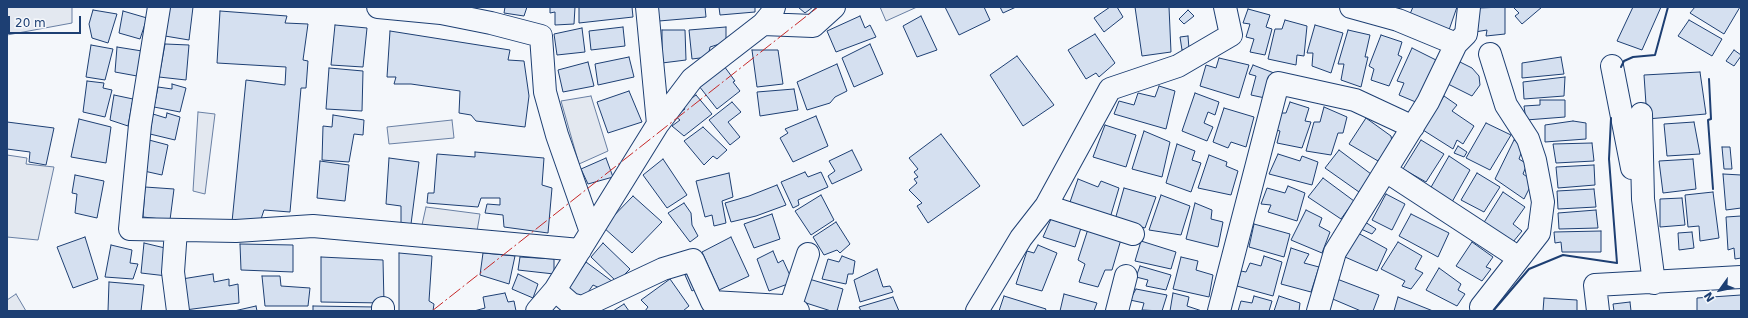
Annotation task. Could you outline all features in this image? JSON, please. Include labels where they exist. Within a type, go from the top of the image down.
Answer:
[{"type":"street","points":[[159,7],[140,125],[130,229],[236,231],[313,226],[585,241]]},
{"type":"street","points":[[378,7],[441,13],[493,15],[541,36],[545,92],[585,241]]},
{"type":"street","points":[[647,7],[658,124]]},
{"type":"street","points":[[536,311],[555,290],[658,124],[692,79],[768,16],[813,26],[834,7]]},
{"type":"street","points":[[977,311],[1021,238],[1046,206],[1110,89],[1178,66],[1231,35],[1225,7]]},
{"type":"street","points":[[1351,7],[1398,20],[1456,44]]},
{"type":"street","points":[[1318,311],[1335,252],[1428,102],[1456,44],[1466,34],[1469,7]]},
{"type":"street","points":[[1482,311],[1481,307],[1539,233],[1543,202],[1535,160],[1528,139],[1506,106],[1490,54]]},
{"type":"street","points":[[1612,66],[1634,181],[1643,199]]},
{"type":"street","points":[[1219,311],[1278,83],[1355,100],[1413,127]]},
{"type":"street","points":[[1641,114],[1643,199],[1654,282]]},
{"type":"street","points":[[1386,170],[1519,258]]},
{"type":"street","points":[[1046,206],[1133,234]]},
{"type":"street","points":[[176,230],[173,272],[178,311]]},
{"type":"street","points":[[555,290],[571,304],[583,309],[663,269],[692,260],[712,302],[783,306],[794,310],[808,254]]},
{"type":"street","points":[[1117,311],[1126,276]]},
{"type":"street","points":[[1598,311],[1595,285],[1741,277]]},
{"type":"shaded area","points":[[7,7],[72,7],[72,23],[7,35]]},
{"type":"shaded area","points":[[880,7],[917,7],[886,21]]},
{"type":"shaded area","points":[[591,96],[608,151],[579,164],[561,101]]},
{"type":"shaded area","points":[[198,112],[215,114],[205,194],[193,191]]},
{"type":"shaded area","points":[[452,120],[454,138],[389,144],[387,127]]},
{"type":"shaded area","points":[[7,155],[27,158],[26,164],[54,167],[38,240],[7,237]]},
{"type":"shaded area","points":[[426,207],[480,214],[477,231],[422,225]]},
{"type":"shaded area","points":[[16,294],[26,311],[7,311],[7,300]]},
{"type":"building","points":[[168,7],[193,7],[189,40],[165,36]]},
{"type":"building","points":[[505,7],[527,7],[524,16],[504,13]]},
{"type":"building","points":[[550,7],[575,7],[574,24],[555,25],[555,12],[550,13]]},
{"type":"building","points":[[579,7],[632,7],[633,17],[579,23]]},
{"type":"building","points":[[657,7],[705,7],[706,17],[659,21]]},
{"type":"building","points":[[719,7],[755,7],[755,12],[720,15]]},
{"type":"building","points":[[798,7],[813,7],[805,13]]},
{"type":"building","points":[[945,7],[984,7],[990,20],[959,35]]},
{"type":"building","points":[[1000,7],[1016,7],[1003,13]]},
{"type":"building","points":[[1110,7],[1117,7],[1123,17],[1104,32],[1094,18]]},
{"type":"building","points":[[1135,7],[1169,7],[1171,52],[1142,56]]},
{"type":"building","points":[[1413,7],[1457,7],[1449,30],[1410,14]]},
{"type":"building","points":[[1505,7],[1505,34],[1486,36],[1487,30],[1475,32],[1477,8]]},
{"type":"building","points":[[1514,7],[1542,7],[1522,24],[1515,16],[1519,13]]},
{"type":"building","points":[[1633,7],[1661,7],[1642,50],[1617,41]]},
{"type":"building","points":[[1695,7],[1740,7],[1724,34],[1690,13]]},
{"type":"building","points":[[1248,9],[1270,15],[1266,27],[1272,29],[1265,55],[1250,52],[1254,39],[1246,37],[1250,24],[1243,23]]},
{"type":"building","points":[[93,10],[117,14],[108,43],[92,38],[89,24]]},
{"type":"building","points":[[1188,10],[1194,16],[1184,24],[1179,19]]},
{"type":"building","points":[[123,11],[147,18],[140,39],[119,33]]},
{"type":"building","points":[[220,11],[287,16],[285,23],[308,24],[303,60],[308,61],[306,88],[301,88],[290,212],[264,210],[260,222],[232,222],[246,80],[285,85],[286,67],[217,63]]},
{"type":"building","points":[[860,16],[865,28],[870,25],[876,37],[836,52],[827,31]]},
{"type":"building","points":[[921,16],[937,50],[917,57],[903,26]]},
{"type":"building","points":[[1285,20],[1307,26],[1304,56],[1297,55],[1296,65],[1268,59],[1275,29],[1282,29]]},
{"type":"building","points":[[1689,20],[1722,39],[1712,56],[1678,36]]},
{"type":"building","points":[[335,25],[367,28],[363,67],[331,65]]},
{"type":"building","points":[[1315,25],[1343,33],[1331,73],[1312,66],[1313,53],[1307,53]]},
{"type":"building","points":[[623,27],[625,46],[591,50],[589,31]]},
{"type":"building","points":[[726,27],[726,42],[710,47],[708,57],[692,59],[689,30]]},
{"type":"building","points":[[582,28],[585,52],[557,55],[554,34]]},
{"type":"building","points":[[662,30],[685,30],[686,60],[662,63]]},
{"type":"building","points":[[1348,30],[1370,35],[1365,57],[1368,57],[1361,87],[1341,80],[1344,64],[1338,64]]},
{"type":"building","points":[[390,31],[510,50],[508,60],[524,61],[529,96],[525,127],[476,121],[471,115],[459,113],[460,91],[411,84],[394,84],[396,77],[387,77]]},
{"type":"building","points":[[1095,34],[1115,63],[1099,77],[1096,73],[1086,79],[1068,50]]},
{"type":"building","points":[[1381,35],[1402,42],[1398,55],[1402,57],[1389,86],[1371,80],[1374,69],[1369,66]]},
{"type":"building","points":[[1188,36],[1189,49],[1182,50],[1180,37]]},
{"type":"building","points":[[165,44],[189,45],[186,80],[159,77]]},
{"type":"building","points":[[870,44],[883,74],[854,87],[842,58]]},
{"type":"building","points":[[91,45],[113,49],[105,80],[86,77]]},
{"type":"building","points":[[117,47],[142,51],[137,76],[115,72]]},
{"type":"building","points":[[1412,48],[1436,60],[1418,103],[1399,95],[1404,83],[1397,81]]},
{"type":"building","points":[[752,50],[778,50],[783,84],[757,87]]},
{"type":"building","points":[[1734,50],[1741,56],[1734,66],[1726,61]]},
{"type":"building","points":[[1017,56],[1054,105],[1023,126],[990,75]]},
{"type":"building","points":[[629,57],[634,77],[598,85],[595,64]]},
{"type":"building","points":[[1561,57],[1564,74],[1522,78],[1522,63]]},
{"type":"building","points":[[1219,58],[1249,65],[1239,98],[1200,86],[1206,65],[1216,68]]},
{"type":"building","points":[[588,62],[594,86],[563,92],[558,70]]},
{"type":"building","points":[[1460,62],[1472,68],[1479,76],[1480,85],[1472,96],[1448,84]]},
{"type":"building","points":[[837,64],[847,91],[835,97],[830,103],[807,110],[797,82]]},
{"type":"building","points":[[1253,65],[1274,73],[1265,98],[1251,95],[1256,76],[1249,74]]},
{"type":"building","points":[[724,66],[740,91],[717,109],[699,86]]},
{"type":"building","points":[[329,68],[363,71],[362,111],[326,109]]},
{"type":"building","points":[[1700,72],[1706,114],[1647,119],[1644,75]]},
{"type":"building","points":[[1565,77],[1564,96],[1524,99],[1523,82]]},
{"type":"building","points":[[87,81],[104,83],[103,88],[112,90],[105,117],[83,112]]},
{"type":"building","points":[[172,84],[186,88],[180,112],[154,107],[158,87],[172,89]]},
{"type":"building","points":[[1159,86],[1175,91],[1166,129],[1114,114],[1119,101],[1134,105],[1138,93],[1155,97]]},
{"type":"building","points":[[794,89],[798,110],[760,116],[757,92]]},
{"type":"building","points":[[629,91],[642,122],[608,133],[597,102]]},
{"type":"building","points":[[1195,93],[1219,102],[1215,115],[1208,112],[1204,123],[1213,127],[1207,141],[1182,131]]},
{"type":"building","points":[[114,95],[133,99],[128,126],[110,120]]},
{"type":"building","points":[[696,95],[712,114],[684,136],[672,126],[680,120],[675,116],[685,109],[682,105]]},
{"type":"building","points":[[1444,96],[1457,105],[1452,111],[1474,126],[1463,144],[1457,140],[1453,149],[1423,130]]},
{"type":"building","points":[[1540,100],[1565,100],[1565,117],[1526,120],[1524,106],[1540,105]]},
{"type":"building","points":[[732,102],[741,112],[728,122],[740,137],[730,145],[709,120]]},
{"type":"building","points":[[1290,102],[1309,108],[1305,121],[1311,122],[1302,148],[1277,143],[1280,131],[1276,130],[1281,113],[1286,113]]},
{"type":"building","points":[[1324,107],[1347,117],[1343,133],[1338,133],[1331,155],[1306,151],[1314,122],[1320,122]]},
{"type":"building","points":[[1224,108],[1254,117],[1246,147],[1231,142],[1228,148],[1213,142]]},
{"type":"building","points":[[167,113],[180,117],[175,140],[150,134],[153,114],[166,118]]},
{"type":"building","points":[[333,115],[364,120],[363,135],[354,134],[349,162],[322,160],[323,126],[332,127]]},
{"type":"building","points":[[816,116],[828,146],[793,162],[780,138],[788,133],[785,129]]},
{"type":"building","points":[[1366,118],[1391,136],[1392,142],[1378,161],[1349,144]]},
{"type":"building","points":[[79,119],[111,127],[106,163],[71,157]]},
{"type":"building","points":[[1573,121],[1586,123],[1586,139],[1545,142],[1545,125]]},
{"type":"building","points":[[7,122],[54,128],[46,165],[29,162],[30,152],[7,149]]},
{"type":"building","points":[[1694,122],[1700,154],[1667,156],[1664,124]]},
{"type":"building","points":[[1486,123],[1511,135],[1490,170],[1466,158]]},
{"type":"building","points":[[1105,125],[1136,135],[1126,167],[1093,157]]},
{"type":"building","points":[[703,127],[727,150],[717,159],[713,156],[704,165],[684,141]]},
{"type":"building","points":[[1144,131],[1170,142],[1162,177],[1132,169]]},
{"type":"building","points":[[941,134],[980,186],[928,223],[917,206],[922,203],[909,190],[917,183],[914,179],[918,177],[914,172],[918,169],[909,158]]},
{"type":"building","points":[[149,140],[168,145],[162,175],[144,171]]},
{"type":"building","points":[[1421,140],[1444,154],[1426,182],[1403,169]]},
{"type":"building","points":[[1514,140],[1524,145],[1519,159],[1527,164],[1523,174],[1533,181],[1524,199],[1495,179]]},
{"type":"building","points":[[1592,143],[1594,161],[1556,163],[1553,144]]},
{"type":"building","points":[[1177,144],[1195,151],[1192,160],[1201,163],[1191,192],[1166,183]]},
{"type":"building","points":[[1458,146],[1467,152],[1464,157],[1454,153]]},
{"type":"building","points":[[1722,147],[1730,147],[1732,169],[1724,169]]},
{"type":"building","points":[[852,150],[862,170],[832,184],[828,176],[835,171],[829,161]]},
{"type":"building","points":[[1339,150],[1371,174],[1359,192],[1325,168]]},
{"type":"building","points":[[475,152],[544,158],[542,185],[552,188],[548,233],[504,227],[503,215],[485,213],[487,204],[500,205],[500,198],[481,198],[478,207],[427,203],[428,193],[434,193],[437,154],[475,157]]},
{"type":"building","points":[[1278,154],[1300,161],[1302,156],[1318,162],[1312,185],[1269,174]]},
{"type":"building","points":[[1209,155],[1227,162],[1226,166],[1238,171],[1231,195],[1198,188]]},
{"type":"building","points":[[1449,156],[1470,170],[1452,202],[1430,189]]},
{"type":"building","points":[[389,158],[419,162],[411,224],[401,223],[401,206],[386,204]]},
{"type":"building","points":[[606,158],[613,177],[588,184],[581,169]]},
{"type":"building","points":[[663,159],[687,195],[667,208],[643,175]]},
{"type":"building","points":[[1693,159],[1696,189],[1663,193],[1659,161]]},
{"type":"building","points":[[320,161],[349,165],[345,201],[317,198]]},
{"type":"building","points":[[1594,165],[1595,185],[1558,188],[1556,167]]},
{"type":"building","points":[[805,172],[808,177],[821,172],[828,187],[798,200],[799,205],[793,208],[781,182]]},
{"type":"building","points":[[729,173],[733,197],[722,201],[726,223],[714,226],[712,215],[705,217],[696,181]]},
{"type":"building","points":[[1477,173],[1500,187],[1484,212],[1461,200]]},
{"type":"building","points":[[1723,174],[1741,175],[1741,208],[1726,210]]},
{"type":"building","points":[[75,175],[104,181],[97,218],[75,213],[77,194],[72,193]]},
{"type":"building","points":[[1323,178],[1354,201],[1341,219],[1308,197]]},
{"type":"building","points":[[1078,179],[1098,187],[1101,181],[1119,188],[1110,218],[1069,205]]},
{"type":"building","points":[[777,185],[786,205],[756,216],[731,222],[725,203],[749,196]]},
{"type":"building","points":[[1288,186],[1305,193],[1297,221],[1268,212],[1271,205],[1261,204],[1267,188],[1285,193]]},
{"type":"building","points":[[145,187],[174,189],[170,220],[143,217]]},
{"type":"building","points":[[1124,188],[1156,197],[1145,228],[1115,220]]},
{"type":"building","points":[[1594,189],[1596,207],[1558,209],[1557,191]]},
{"type":"building","points":[[1503,192],[1525,207],[1513,224],[1522,231],[1513,242],[1483,224]]},
{"type":"building","points":[[1713,192],[1719,238],[1700,241],[1699,226],[1688,227],[1685,195]]},
{"type":"building","points":[[1386,194],[1405,204],[1392,230],[1372,220]]},
{"type":"building","points":[[821,195],[834,220],[811,235],[795,211]]},
{"type":"building","points":[[1161,195],[1190,206],[1181,235],[1149,230]]},
{"type":"building","points":[[633,196],[662,222],[632,253],[603,227]]},
{"type":"building","points":[[1682,198],[1685,225],[1660,227],[1660,199]]},
{"type":"building","points":[[684,203],[691,213],[692,225],[698,236],[690,242],[668,213]]},
{"type":"building","points":[[1195,203],[1212,210],[1211,219],[1223,222],[1218,247],[1186,239]]},
{"type":"building","points":[[1306,210],[1322,218],[1319,226],[1330,232],[1322,253],[1291,240]]},
{"type":"building","points":[[1596,210],[1598,228],[1559,229],[1558,213]]},
{"type":"building","points":[[772,214],[780,239],[754,248],[744,224]]},
{"type":"building","points":[[1411,214],[1449,233],[1438,257],[1399,236]]},
{"type":"building","points":[[1741,216],[1741,258],[1735,259],[1734,248],[1728,250],[1726,217]]},
{"type":"building","points":[[1051,219],[1081,228],[1075,247],[1043,237]]},
{"type":"building","points":[[836,222],[850,244],[840,253],[837,250],[824,255],[813,237]]},
{"type":"building","points":[[1365,222],[1376,229],[1372,234],[1361,229]]},
{"type":"building","points":[[1254,224],[1290,234],[1284,257],[1249,247]]},
{"type":"building","points":[[1089,226],[1122,236],[1112,270],[1105,270],[1098,287],[1079,282],[1085,264],[1078,260]]},
{"type":"building","points":[[1601,231],[1601,252],[1562,252],[1561,242],[1555,243],[1554,232]]},
{"type":"building","points":[[1692,232],[1694,248],[1679,250],[1678,233]]},
{"type":"building","points":[[1358,233],[1387,249],[1377,271],[1345,257]]},
{"type":"building","points":[[85,237],[98,279],[73,288],[57,247]]},
{"type":"building","points":[[731,237],[749,276],[719,290],[702,252]]},
{"type":"building","points":[[1141,241],[1176,252],[1171,269],[1135,261]]},
{"type":"building","points":[[1398,242],[1422,256],[1415,269],[1423,273],[1411,289],[1402,286],[1405,281],[1381,269]]},
{"type":"building","points":[[1472,242],[1493,257],[1486,267],[1491,269],[1482,281],[1456,266]]},
{"type":"building","points":[[144,243],[165,248],[167,276],[141,273]]},
{"type":"building","points":[[603,243],[630,269],[617,282],[591,257]]},
{"type":"building","points":[[240,244],[293,245],[293,272],[241,270]]},
{"type":"building","points":[[111,245],[132,250],[130,263],[138,264],[133,279],[105,277]]},
{"type":"building","points":[[1038,245],[1057,253],[1042,291],[1016,284],[1027,251],[1034,253]]},
{"type":"building","points":[[1291,248],[1309,254],[1304,263],[1319,267],[1311,292],[1281,284]]},
{"type":"building","points":[[773,251],[778,263],[783,260],[793,282],[769,291],[757,259]]},
{"type":"building","points":[[399,253],[432,256],[429,301],[434,304],[433,311],[399,311]]},
{"type":"building","points":[[483,253],[515,256],[509,284],[480,275]]},
{"type":"building","points":[[842,256],[855,261],[853,274],[848,274],[846,284],[822,279],[828,259],[839,262]]},
{"type":"building","points":[[1264,256],[1282,262],[1273,296],[1237,286],[1241,271],[1246,272],[1250,263],[1261,266]]},
{"type":"building","points":[[321,257],[383,260],[384,303],[321,302]]},
{"type":"building","points":[[520,257],[554,259],[554,274],[518,270]]},
{"type":"building","points":[[1181,257],[1198,261],[1196,270],[1213,275],[1209,297],[1173,289]]},
{"type":"building","points":[[586,262],[613,282],[606,291],[593,285],[582,301],[566,291]]},
{"type":"building","points":[[1140,266],[1171,275],[1166,290],[1146,286],[1148,280],[1136,277]]},
{"type":"building","points":[[1439,268],[1461,284],[1458,290],[1465,294],[1457,306],[1426,290]]},
{"type":"building","points":[[877,269],[883,287],[890,286],[893,292],[860,302],[854,280]]},
{"type":"building","points":[[692,270],[699,287],[692,291],[685,275]]},
{"type":"building","points":[[213,274],[214,282],[229,279],[229,286],[238,284],[239,303],[185,310],[182,279]]},
{"type":"building","points":[[518,274],[538,284],[533,298],[512,289]]},
{"type":"building","points":[[262,276],[280,276],[281,286],[310,288],[308,306],[265,306]]},
{"type":"building","points":[[670,279],[689,306],[683,311],[645,311],[648,307],[641,300]]},
{"type":"building","points":[[809,279],[843,289],[837,311],[831,311],[803,302]]},
{"type":"building","points":[[1337,279],[1379,295],[1373,311],[1361,311],[1328,297]]},
{"type":"building","points":[[109,282],[144,285],[141,311],[108,311]]},
{"type":"building","points":[[1136,289],[1167,295],[1162,311],[1142,310],[1144,303],[1130,300]]},
{"type":"building","points":[[505,293],[508,302],[514,301],[516,311],[474,311],[485,308],[483,297]]},
{"type":"building","points":[[1173,293],[1189,297],[1187,306],[1202,311],[1170,311]]},
{"type":"building","points":[[1064,294],[1097,303],[1094,311],[1060,311]]},
{"type":"building","points":[[1741,295],[1741,311],[1697,311],[1697,298]]},
{"type":"building","points":[[1004,296],[1046,309],[1045,311],[999,311]]},
{"type":"building","points":[[1254,296],[1272,301],[1269,311],[1238,311],[1241,301],[1252,303]]},
{"type":"building","points":[[1279,296],[1300,303],[1299,311],[1274,311]]},
{"type":"building","points":[[893,297],[899,311],[861,311],[859,307]]},
{"type":"building","points":[[1398,297],[1433,311],[1394,311]]},
{"type":"building","points":[[1544,298],[1577,300],[1577,311],[1543,311]]},
{"type":"building","points":[[1630,302],[1631,311],[1614,311],[1613,304]]},
{"type":"building","points":[[624,304],[629,311],[613,311]]},
{"type":"building","points":[[256,306],[257,311],[234,311]]},
{"type":"building","points":[[313,306],[375,307],[375,311],[313,311]]},
{"type":"wall","points":[[1621,67],[1624,61],[1633,57],[1655,55],[1668,7]]},
{"type":"wall","points":[[1709,79],[1711,119],[1708,120],[1713,189]]},
{"type":"wall","points":[[1493,311],[1529,269],[1563,255],[1617,263],[1609,159],[1611,118]]},
{"type":"power","points":[[432,311],[818,7]]}]
